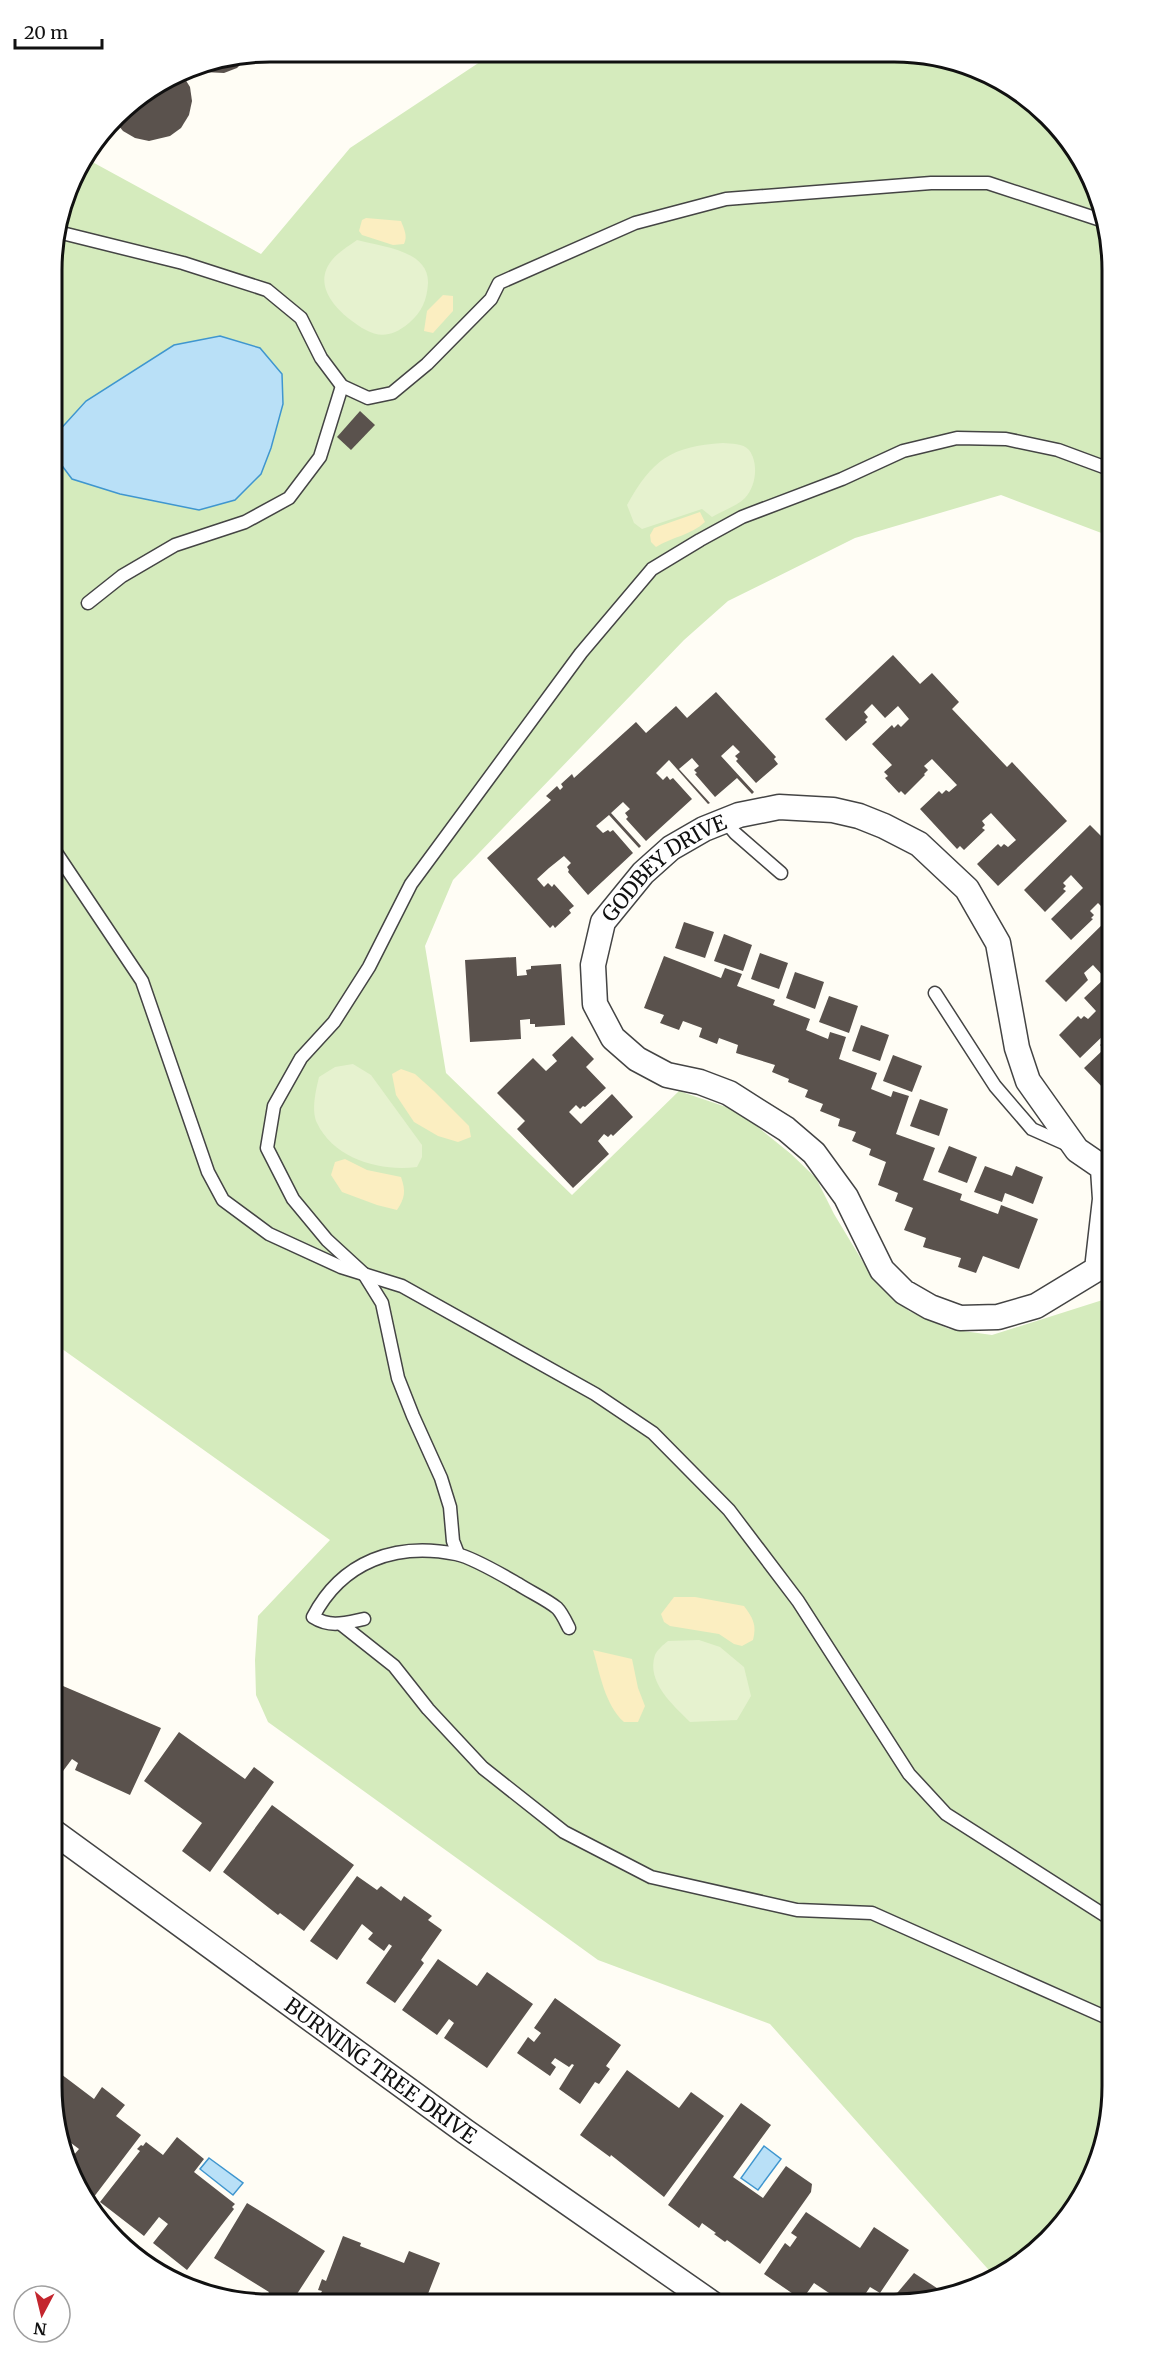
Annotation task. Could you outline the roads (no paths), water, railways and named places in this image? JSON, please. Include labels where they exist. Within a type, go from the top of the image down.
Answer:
[{"type":"street","name":"GODBEY DRIVE","points":[[1101,1267],[1036,1306],[998,1317],[960,1318],[930,1307],[904,1292],[882,1270],[846,1197],[814,1154],[759,1111],[729,1093],[700,1082],[667,1075],[637,1059],[613,1038],[595,1004],[593,964],[603,922],[643,873],[671,848],[704,829],[740,814],[779,807],[833,810],[876,823],[919,844],[967,889],[998,943],[1017,1048],[1028,1081],[1077,1150],[1102,1168]]},
{"type":"street","name":"BURNING TREE DRIVE","points":[[62,1838],[466,2132],[699,2294]]},
{"type":"lane","points":[[65,233],[183,263],[267,290],[301,318],[321,358],[342,386],[368,398],[392,393],[428,364],[491,299],[499,283],[635,223],[726,199],[931,183],[988,183],[1094,216]]},
{"type":"lane","points":[[88,603],[122,576],[175,545],[244,522],[289,498],[320,457],[342,386]]},
{"type":"lane","points":[[458,1554],[453,1541],[450,1507],[441,1478],[398,1378],[382,1303],[364,1274],[327,1240],[293,1199],[267,1148],[274,1106],[301,1058],[334,1022],[369,967],[411,884],[581,653],[652,569],[742,517],[842,479],[903,451],[957,438],[1006,439],[1047,448],[1102,467]]},
{"type":"lane","points":[[725,821],[735,834],[781,873]]},
{"type":"lane","points":[[62,861],[142,981],[200,1151],[223,1200],[269,1234],[341,1267],[402,1286],[595,1394],[653,1433],[729,1510],[750,1537],[798,1601],[909,1774],[928,1798],[946,1814],[1101,1913]]},
{"type":"lane","points":[[935,993],[995,1086],[1032,1130],[1077,1150]]},
{"type":"lane","points":[[364,1619],[341,1624],[324,1624],[313,1617],[334,1586],[366,1561],[394,1551],[458,1554],[508,1578],[558,1609],[569,1628]]},
{"type":"lane","points":[[341,1624],[393,1665],[428,1709],[483,1768],[564,1833],[651,1877],[797,1910],[872,1913],[1101,2015]]},
{"type":"water","points":[[220,336],[260,348],[282,374],[283,404],[261,474],[235,500],[199,510],[120,494],[72,479],[62,466],[62,427],[86,401],[174,345]]},
{"type":"water","points":[[764,2146],[781,2159],[758,2190],[741,2178]]},
{"type":"water","points":[[209,2158],[243,2183],[233,2195],[200,2169]]}]
